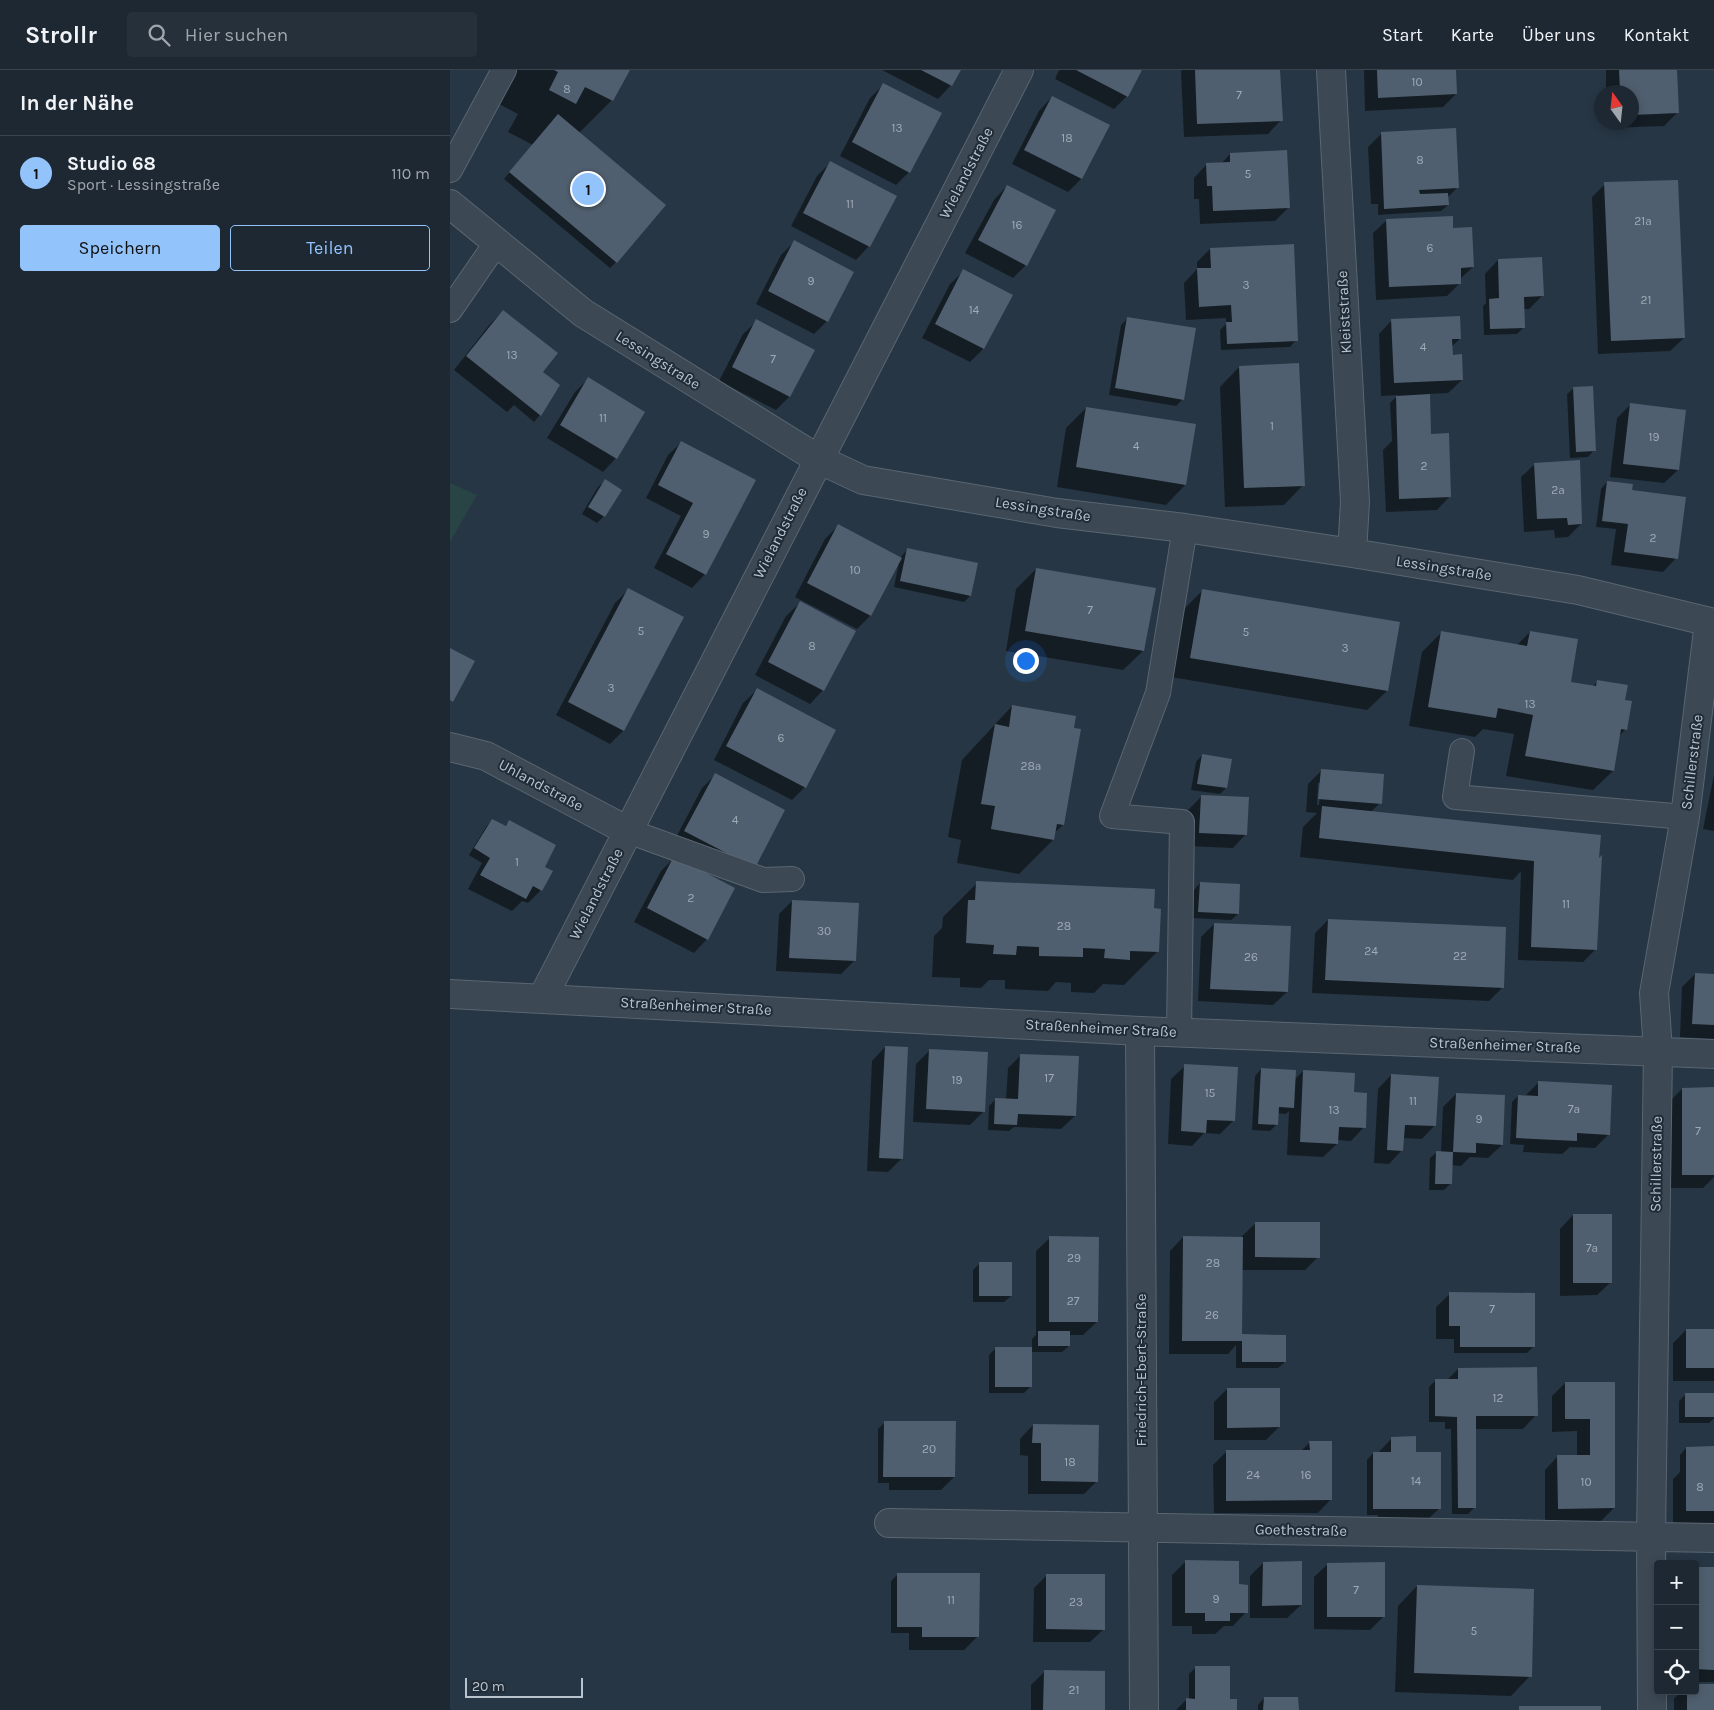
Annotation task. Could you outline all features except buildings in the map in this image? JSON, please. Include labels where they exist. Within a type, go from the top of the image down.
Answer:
[{"type":"street","name":"Wielandstraße","points":[[543,997],[1019,70]]},
{"type":"street","name":"Kleiststraße","points":[[1331,70],[1355,502],[1352,553]]},
{"type":"street","name":"Lessingstraße","points":[[450,204],[583,313],[818,459],[863,480],[1057,513],[1185,528],[1578,590],[1712,622]]},
{"type":"street","name":"Schillerstraße","points":[[1652,1710],[1651,1538],[1658,1051],[1654,993],[1685,817],[1712,622]]},
{"type":"street","name":"Uhlandstraße","points":[[450,747],[486,756],[628,831]]},
{"type":"street","name":"Straßenheimer Straße","points":[[450,994],[543,997],[1180,1032],[1714,1054]]},
{"type":"street","name":"Friedrich-Ebert-Straße","points":[[1140,1030],[1144,1710]]},
{"type":"street","name":"Goethestraße","points":[[889,1523],[1142,1526],[1714,1538]]},
{"type":"lane","points":[[450,170],[504,70]]},
{"type":"lane","points":[[450,310],[497,242]]},
{"type":"lane","points":[[1180,1032],[1182,822],[1112,816],[1158,693],[1185,528]]},
{"type":"lane","points":[[1462,751],[1455,797],[1685,817]]},
{"type":"lane","points":[[628,831],[763,880],[792,879]]},
{"type":"green space","points":[[450,483],[477,495],[450,542]]},
{"type":"place","name":"Studio 68","points":[[588,189]]}]
